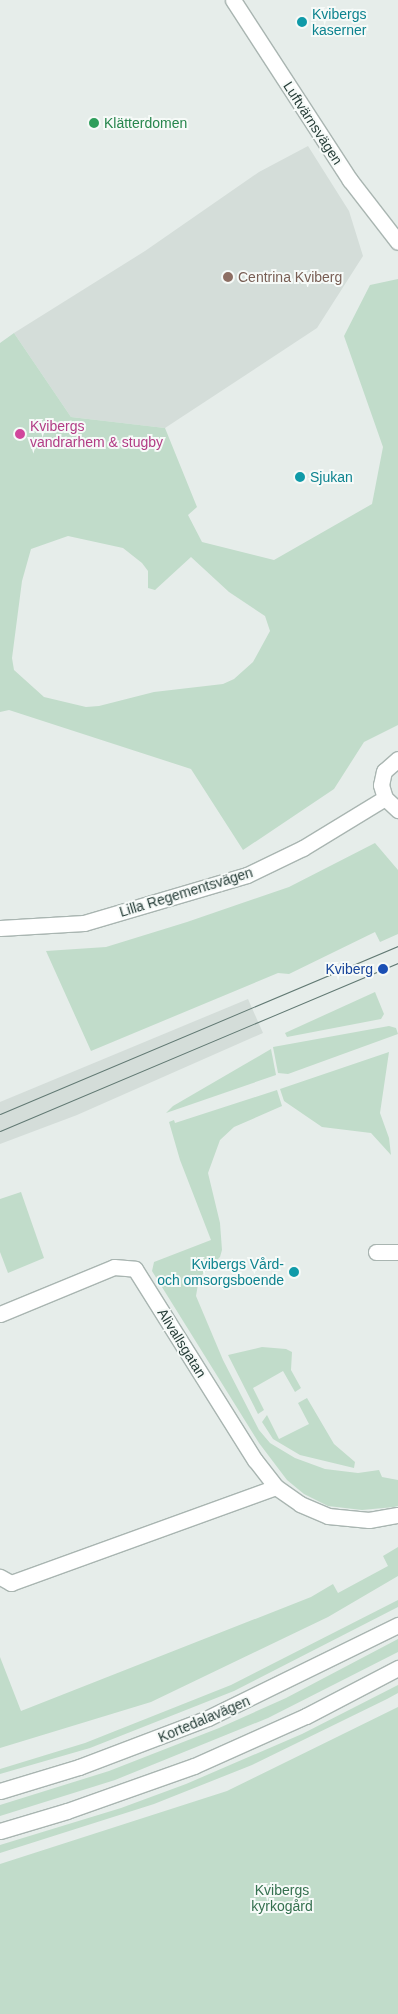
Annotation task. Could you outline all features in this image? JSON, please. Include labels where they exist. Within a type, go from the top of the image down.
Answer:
[{"type":"street","name":"Luftvärnsvägen","points":[[233,0],[350,180],[398,242]]},
{"type":"street","points":[[398,759],[382,775],[385,798],[398,810]]},
{"type":"street","name":"Lilla Regementsvägen","points":[[0,928],[84,923],[247,876],[303,848],[385,798]]},
{"type":"street","points":[[376,1252],[398,1252]]},
{"type":"street","name":"Alivallsgatan","points":[[0,1314],[114,1267],[135,1269],[255,1460],[276,1487],[300,1504],[338,1519],[369,1520],[398,1515]]},
{"type":"street","points":[[0,1576],[11,1583],[276,1487]]},
{"type":"street","name":"Kortedalavägen","points":[[0,1791],[79,1767],[208,1718],[398,1625]]},
{"type":"street","points":[[0,1831],[68,1811],[194,1766],[306,1716],[398,1668]]},
{"type":"shaded area","name":"Centrina Kviberg","points":[[308,146],[349,211],[363,256],[317,328],[165,428],[71,417],[14,333],[145,251],[259,172]]},
{"type":"shaded area","points":[[248,999],[263,1033],[77,1115],[0,1144],[0,1102]]},
{"type":"green space","points":[[398,279],[398,725],[364,742],[334,789],[243,850],[191,769],[9,710],[0,712],[0,343],[14,333],[71,417],[165,428],[197,507],[188,515],[202,542],[274,560],[372,504],[383,447],[344,336],[370,285]],"holes":[[[68,536],[123,548],[142,563],[148,571],[148,588],[155,590],[191,557],[229,592],[265,616],[270,631],[253,662],[234,679],[223,684],[154,692],[99,706],[86,707],[44,697],[14,670],[12,658],[22,581],[31,549]]]},
{"type":"green space","points":[[375,843],[398,870],[398,934],[380,942],[375,932],[289,974],[278,973],[91,1051],[46,951],[106,947],[187,922],[289,887]]},
{"type":"green space","points":[[375,992],[384,1014],[381,1019],[287,1037],[285,1033]]},
{"type":"green space","points":[[389,1026],[396,1028],[398,1034],[288,1074],[278,1073],[273,1047]]},
{"type":"green space","points":[[271,1049],[276,1075],[166,1113],[173,1106]]},
{"type":"green space","points":[[389,1052],[380,1113],[389,1138],[391,1155],[371,1133],[322,1127],[284,1101],[280,1089]]},
{"type":"green space","points":[[277,1090],[282,1106],[234,1127],[220,1140],[208,1173],[220,1223],[222,1250],[220,1257],[199,1278],[196,1296],[223,1360],[259,1430],[270,1443],[295,1458],[325,1469],[358,1473],[379,1470],[382,1477],[398,1480],[398,1506],[362,1510],[328,1506],[304,1494],[287,1480],[259,1443],[152,1271],[154,1262],[211,1240],[180,1160],[169,1122],[174,1120],[175,1123]]},
{"type":"green space","points":[[21,1192],[44,1258],[8,1273],[0,1252],[0,1199]]},
{"type":"green space","points":[[262,1347],[286,1349],[292,1352],[291,1370],[301,1388],[295,1392],[283,1371],[253,1388],[264,1410],[258,1414],[228,1355]]},
{"type":"green space","points":[[307,1398],[334,1444],[355,1462],[354,1468],[300,1455],[273,1439],[262,1422],[267,1415],[279,1439],[309,1424],[298,1403]]},
{"type":"green space","points":[[398,1547],[398,1576],[328,1617],[151,1702],[0,1748],[0,1657],[21,1711],[311,1597],[333,1584],[338,1593],[388,1566],[383,1556]]},
{"type":"green space","points":[[398,1600],[398,1607],[234,1691],[90,1748],[0,1774],[0,1769],[85,1743],[231,1685]]},
{"type":"green space","points":[[398,1639],[398,1652],[268,1718],[115,1780],[0,1816],[0,1805],[109,1771],[219,1728],[286,1698]]},
{"type":"green space","points":[[398,1685],[398,1693],[252,1765],[154,1804],[0,1853],[0,1845],[121,1808],[186,1784],[302,1734]]},
{"type":"green space","name":"Kvibergs kyrkogård","points":[[398,1707],[398,2014],[0,2014],[0,1864],[227,1791]]},
{"type":"tram line","points":[[0,1114],[398,946]]},
{"type":"tram line","points":[[0,1131],[398,963]]},
{"type":"place","name":"Kvibergs kaserner","points":[[302,22]]},
{"type":"place","name":"Klätterdomen","points":[[94,123]]},
{"type":"place","name":"Centrina Kviberg","points":[[228,277]]},
{"type":"place","name":"Kvibergs vandrarhem & stugby","points":[[20,434]]},
{"type":"place","name":"Sjukan","points":[[300,477]]},
{"type":"place","name":"Kviberg","points":[[383,969]]},
{"type":"place","name":"Kvibergs Vård- och omsorgsboende","points":[[294,1272]]}]
